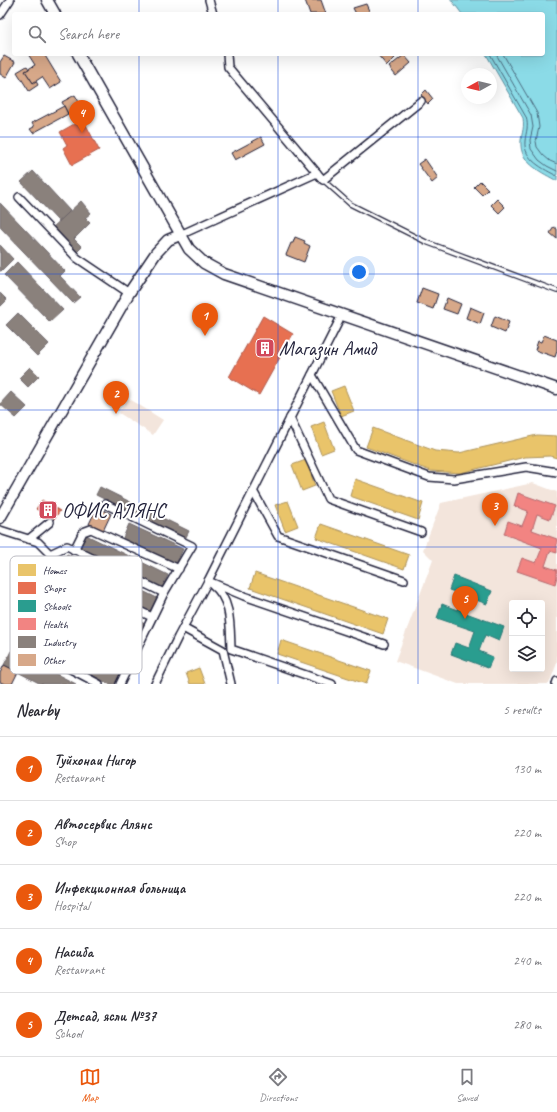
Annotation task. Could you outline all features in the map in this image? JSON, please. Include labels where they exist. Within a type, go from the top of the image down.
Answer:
[{"type":"main road","points":[[47,0],[54,12]]},
{"type":"main road","points":[[79,56],[189,249],[204,263],[224,274],[557,389]]},
{"type":"main road","points":[[0,518],[129,294],[156,253],[168,240],[180,234]]},
{"type":"street","points":[[0,16],[10,0]]},
{"type":"street","points":[[209,0],[212,12]]},
{"type":"street","points":[[227,56],[228,67],[323,180],[420,101]]},
{"type":"street","points":[[180,234],[317,173]]},
{"type":"street","points":[[19,197],[77,258],[129,294]]},
{"type":"street","points":[[155,684],[342,315]]},
{"type":"street","points":[[312,375],[356,450],[429,476],[442,478],[454,479],[526,467],[557,472]]},
{"type":"street","points":[[290,418],[328,499],[421,532]]},
{"type":"street","points":[[253,491],[278,536],[404,580]]},
{"type":"street","points":[[105,504],[192,546],[164,593],[142,638]]},
{"type":"street","points":[[29,539],[50,522]]},
{"type":"street","points":[[74,550],[83,532],[91,529],[179,569]]},
{"type":"street","points":[[0,530],[38,542],[50,554],[67,546],[87,556]]},
{"type":"street","points":[[208,581],[244,596],[384,644]]},
{"type":"street","points":[[208,581],[219,590],[225,599],[229,616],[231,649],[332,684]]},
{"type":"street","points":[[142,582],[164,593]]},
{"type":"street","points":[[142,612],[152,617]]},
{"type":"street","points":[[183,628],[223,650],[231,684]]},
{"type":"street","points":[[80,674],[99,684]]},
{"type":"street","points":[[120,684],[125,674]]},
{"type":"lane","points":[[323,180],[350,204],[426,242],[557,291]]},
{"type":"shaded area","points":[[128,398],[163,420],[153,435],[119,413]]},
{"type":"shaded area","points":[[533,483],[557,492],[557,663],[549,684],[458,684],[395,661],[433,560],[423,550],[441,503]]},
{"type":"water","points":[[450,0],[557,0],[557,181],[534,167],[525,158],[521,146],[523,118],[497,73],[497,68],[494,68],[487,56],[545,56],[545,12],[460,12]]},
{"type":"building: Homes","points":[[344,386],[354,411],[341,416],[331,391]]},
{"type":"building: Homes","points":[[324,422],[334,449],[321,454],[311,427]]},
{"type":"building: Homes","points":[[373,428],[435,451],[459,453],[537,435],[557,436],[557,458],[550,456],[525,457],[460,473],[431,471],[366,447]]},
{"type":"building: Homes","points":[[306,460],[315,486],[302,491],[292,465]]},
{"type":"building: Homes","points":[[355,479],[423,503],[418,520],[350,496]]},
{"type":"building: Homes","points":[[288,501],[298,526],[285,531],[275,505]]},
{"type":"building: Homes","points":[[321,524],[409,555],[404,569],[316,538]]},
{"type":"building: Homes","points":[[255,573],[388,619],[383,634],[250,588]]},
{"type":"building: Homes","points":[[281,640],[371,671],[366,684],[277,654]]},
{"type":"building: Homes","points":[[199,668],[205,684],[190,684],[186,673]]},
{"type":"building: Shops","points":[[83,119],[99,150],[72,165],[63,148],[67,145],[60,132]]},
{"type":"building: Shops","name":"Магазин Амид","points":[[263,316],[293,334],[259,395],[229,377]]},
{"type":"building: Shops","name":"ОФИС АЛЯНС","points":[[42,500],[60,511],[53,520],[36,509]]},
{"type":"building: Schools","points":[[454,576],[492,591],[487,604],[471,598],[466,613],[504,627],[499,641],[485,635],[479,651],[493,657],[488,668],[451,654],[455,643],[469,648],[475,631],[437,618],[442,604],[457,610],[463,595],[449,590]]},
{"type":"building: Health","points":[[518,493],[555,506],[550,519],[537,514],[532,530],[557,539],[557,553],[550,551],[545,566],[557,570],[555,584],[517,571],[522,558],[536,563],[542,548],[504,534],[508,521],[522,526],[528,511],[514,506]]},
{"type":"building: Industry","points":[[33,171],[70,211],[59,222],[21,182]]},
{"type":"building: Industry","points":[[81,201],[91,213],[85,218],[90,223],[74,239],[82,247],[75,254],[51,229]]},
{"type":"building: Industry","points":[[0,203],[65,271],[60,276],[80,297],[73,303],[0,227]]},
{"type":"building: Industry","points":[[0,245],[13,259],[1,271],[0,271]]},
{"type":"building: Industry","points":[[17,262],[63,310],[50,322],[4,275]]},
{"type":"building: Industry","points":[[0,293],[7,300],[0,307]]},
{"type":"building: Industry","points":[[18,313],[49,344],[37,356],[6,325]]},
{"type":"building: Industry","points":[[30,367],[39,376],[28,387],[19,378]]},
{"type":"building: Industry","points":[[11,392],[27,407],[16,418],[0,404]]},
{"type":"building: Industry","points":[[100,487],[189,531],[185,539],[96,495]]},
{"type":"building: Industry","points":[[129,524],[183,549],[176,564],[122,540]]},
{"type":"building: Industry","points":[[84,534],[129,556],[91,556],[77,549]]},
{"type":"building: Industry","points":[[142,562],[168,575],[161,590],[142,581]]},
{"type":"building: Industry","points":[[142,591],[157,598],[149,613],[142,610]]},
{"type":"building: Industry","points":[[142,623],[145,624],[142,630]]},
{"type":"building: Industry","points":[[10,653],[10,668],[4,665]]},
{"type":"building: Industry","points":[[22,674],[56,674],[76,684],[41,684]]},
{"type":"building: Industry","points":[[89,674],[120,674],[115,684],[109,684]]},
{"type":"building: Other","points":[[305,0],[321,0],[325,12],[309,12]]},
{"type":"building: Other","points":[[366,4],[370,12],[355,12],[353,8]]},
{"type":"building: Other","points":[[4,56],[15,62],[6,78],[0,74],[0,62]]},
{"type":"building: Other","points":[[29,56],[45,56],[61,82],[50,89],[42,77],[33,83],[25,71],[35,65]]},
{"type":"building: Other","points":[[379,56],[394,56],[395,58],[387,66]]},
{"type":"building: Other","points":[[403,56],[405,56],[411,63],[396,76],[389,67]]},
{"type":"building: Other","points":[[27,66],[29,69],[25,71],[33,83],[36,81],[38,85],[29,91],[17,72]]},
{"type":"building: Other","points":[[426,90],[433,99],[428,104],[421,95]]},
{"type":"building: Other","points":[[75,95],[82,107],[68,114],[62,102]]},
{"type":"building: Other","points":[[64,106],[68,114],[33,133],[30,129],[34,127],[32,123]]},
{"type":"building: Other","points":[[261,137],[265,144],[235,160],[231,153]]},
{"type":"building: Other","points":[[425,159],[438,178],[432,183],[418,164]]},
{"type":"building: Other","points":[[480,181],[488,189],[482,195],[474,187]]},
{"type":"building: Other","points":[[497,199],[505,207],[499,213],[491,205]]},
{"type":"building: Other","points":[[554,227],[557,229],[557,239],[550,233]]},
{"type":"building: Other","points":[[295,237],[305,241],[304,243],[310,246],[304,262],[286,255]]},
{"type":"building: Other","points":[[422,288],[438,294],[433,309],[417,303]]},
{"type":"building: Other","points":[[447,298],[461,304],[457,314],[443,309]]},
{"type":"building: Other","points":[[470,307],[484,313],[480,324],[466,318]]},
{"type":"building: Other","points":[[495,316],[509,322],[505,333],[491,327]]},
{"type":"building: Other","points":[[544,335],[557,340],[557,351],[555,357],[535,350],[538,341],[541,342]]},
{"type":"building: Other","points":[[97,507],[111,514],[103,531],[89,524]]},
{"type":"building: Other","points":[[4,665],[10,668],[10,674],[17,674],[12,684],[5,684],[0,682],[0,673]]},
{"type":"place","name":"Насиба","points":[[82,133]]},
{"type":"place","name":"Туйхонаи Нигор","points":[[205,336]]},
{"type":"place","name":"Магазин Амид","points":[[265,348]]},
{"type":"place","name":"Автосервис Алянс","points":[[116,414]]},
{"type":"place","name":"ОФИС АЛЯНС","points":[[48,510]]},
{"type":"place","name":"Инфекционная больница","points":[[495,526]]},
{"type":"place","name":"Детсад, ясли №37","points":[[465,619]]}]
